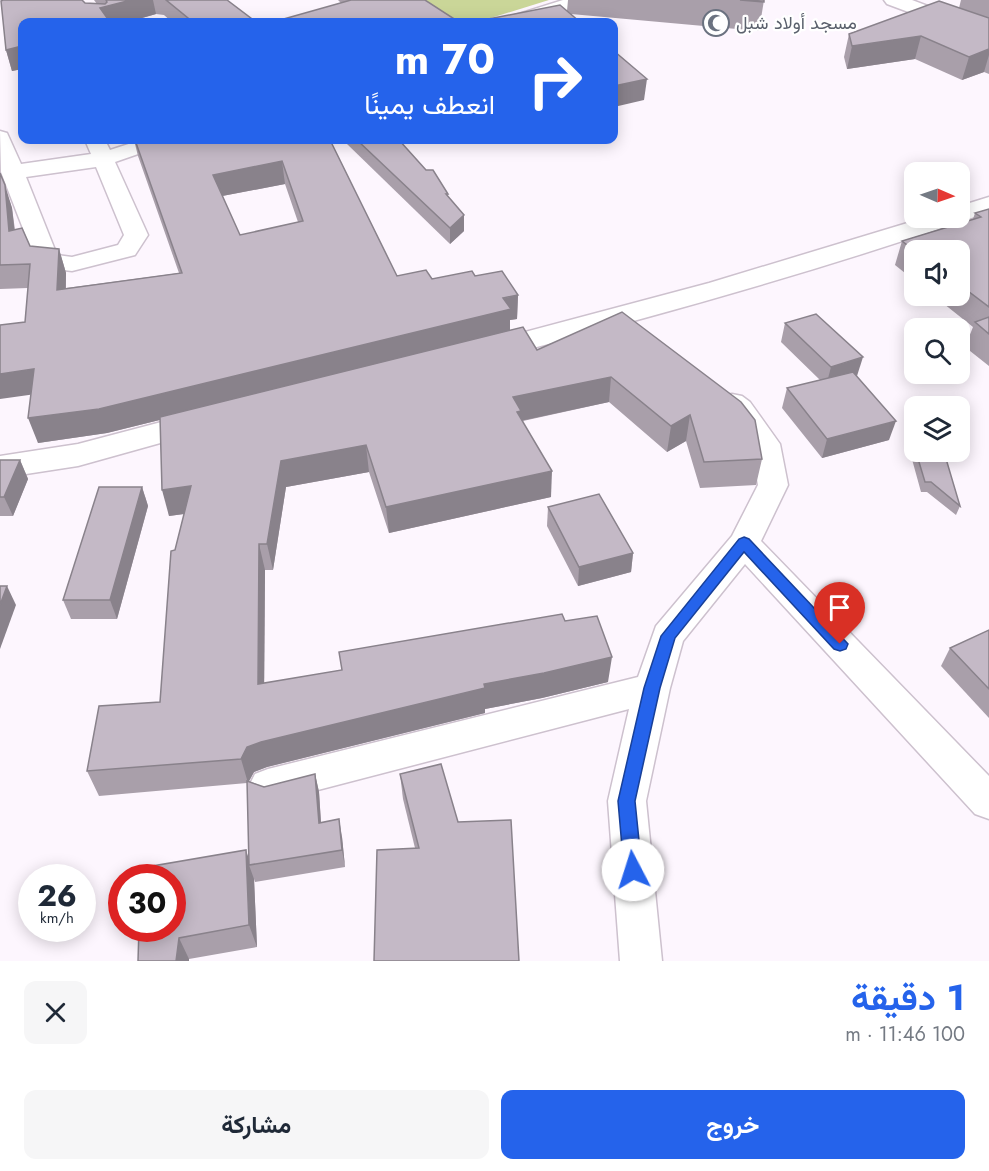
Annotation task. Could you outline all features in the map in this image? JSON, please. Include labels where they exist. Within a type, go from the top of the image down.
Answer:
[{"type":"street","points":[[525,18],[580,0]]},
{"type":"street","points":[[894,0],[989,36]]},
{"type":"street","points":[[0,137],[47,262],[72,264],[127,250],[136,235],[100,149]]},
{"type":"street","points":[[12,172],[100,149],[133,144]]},
{"type":"street","points":[[970,211],[989,204]]},
{"type":"street","points":[[464,357],[614,320],[917,228]]},
{"type":"street","points":[[614,320],[644,339]]},
{"type":"street","points":[[641,961],[627,801],[652,688],[668,636],[744,543],[773,484],[765,444],[740,409],[712,387]]},
{"type":"street","points":[[0,467],[78,455],[232,413]]},
{"type":"street","points":[[744,543],[989,802]]},
{"type":"street","points":[[268,786],[652,688]]},
{"type":"green space","points":[[387,0],[549,0],[491,18],[416,18]]},
{"type":"building","points":[[82,0],[85,3],[105,4],[106,0],[131,0],[100,8],[107,18],[18,18],[18,47],[6,50],[1,1]]},
{"type":"building","points":[[166,0],[227,0],[251,18],[188,18]]},
{"type":"building","points":[[351,0],[425,0],[453,18],[287,18]]},
{"type":"building","points":[[740,0],[764,0],[764,2]]},
{"type":"building","points":[[939,1],[989,18],[989,49],[969,57],[921,36],[852,46],[849,34]]},
{"type":"building","points":[[560,5],[575,18],[493,18]]},
{"type":"building","points":[[618,54],[647,79],[618,85]]},
{"type":"building","points":[[136,144],[332,144],[397,276],[426,270],[432,279],[472,271],[475,276],[502,271],[518,295],[503,298],[511,309],[99,409],[28,418],[34,369],[0,374],[0,325],[25,322],[30,264],[0,265],[0,173],[5,185],[9,231],[22,228],[30,246],[59,249],[57,290],[182,273]],"holes":[[[282,161],[303,221],[240,235],[213,175]]]},
{"type":"building","points":[[361,144],[403,144],[426,170],[433,170],[448,194],[446,194],[464,215],[450,228]]},
{"type":"building","points":[[989,209],[989,307],[970,293],[970,240],[905,240],[945,228],[970,228],[970,220],[981,217],[975,213]]},
{"type":"building","points":[[622,312],[741,402],[755,420],[762,459],[704,462],[690,415],[671,426],[611,377],[513,397],[521,411],[517,412],[552,471],[386,507],[366,445],[281,461],[267,544],[259,544],[258,684],[342,670],[339,652],[562,614],[565,621],[597,616],[612,657],[484,684],[485,688],[261,742],[247,747],[241,759],[87,771],[99,706],[160,702],[171,551],[175,550],[191,486],[162,490],[160,417],[523,327],[537,350]]},
{"type":"building","points":[[816,314],[863,357],[831,367],[785,323]]},
{"type":"building","points":[[989,317],[989,334],[975,322]]},
{"type":"building","points":[[853,372],[896,421],[827,439],[787,388]]},
{"type":"building","points":[[0,460],[20,460],[4,497],[0,497]]},
{"type":"building","points":[[919,462],[947,462],[960,506],[931,482],[925,482]]},
{"type":"building","points":[[99,487],[142,487],[110,600],[63,600]]},
{"type":"building","points":[[599,494],[633,553],[579,567],[548,507]]},
{"type":"building","points":[[0,586],[7,586],[0,605]]},
{"type":"building","points":[[989,630],[989,689],[950,648]]},
{"type":"building","points":[[441,764],[458,822],[511,820],[519,961],[374,961],[377,850],[419,848],[400,774]]},
{"type":"building","points":[[315,774],[319,823],[339,819],[342,850],[249,865],[247,781],[264,787]]},
{"type":"building","points":[[246,850],[249,925],[186,937],[186,864],[164,864]]},
{"type":"building","points":[[139,942],[178,942],[176,961],[138,961]]},
{"type":"place","name":"مسجد أولاد شبل","points":[[716,23]]},
{"type":"route","points":[[633,870],[627,801],[652,688],[668,636],[744,543],[840,644]]}]
